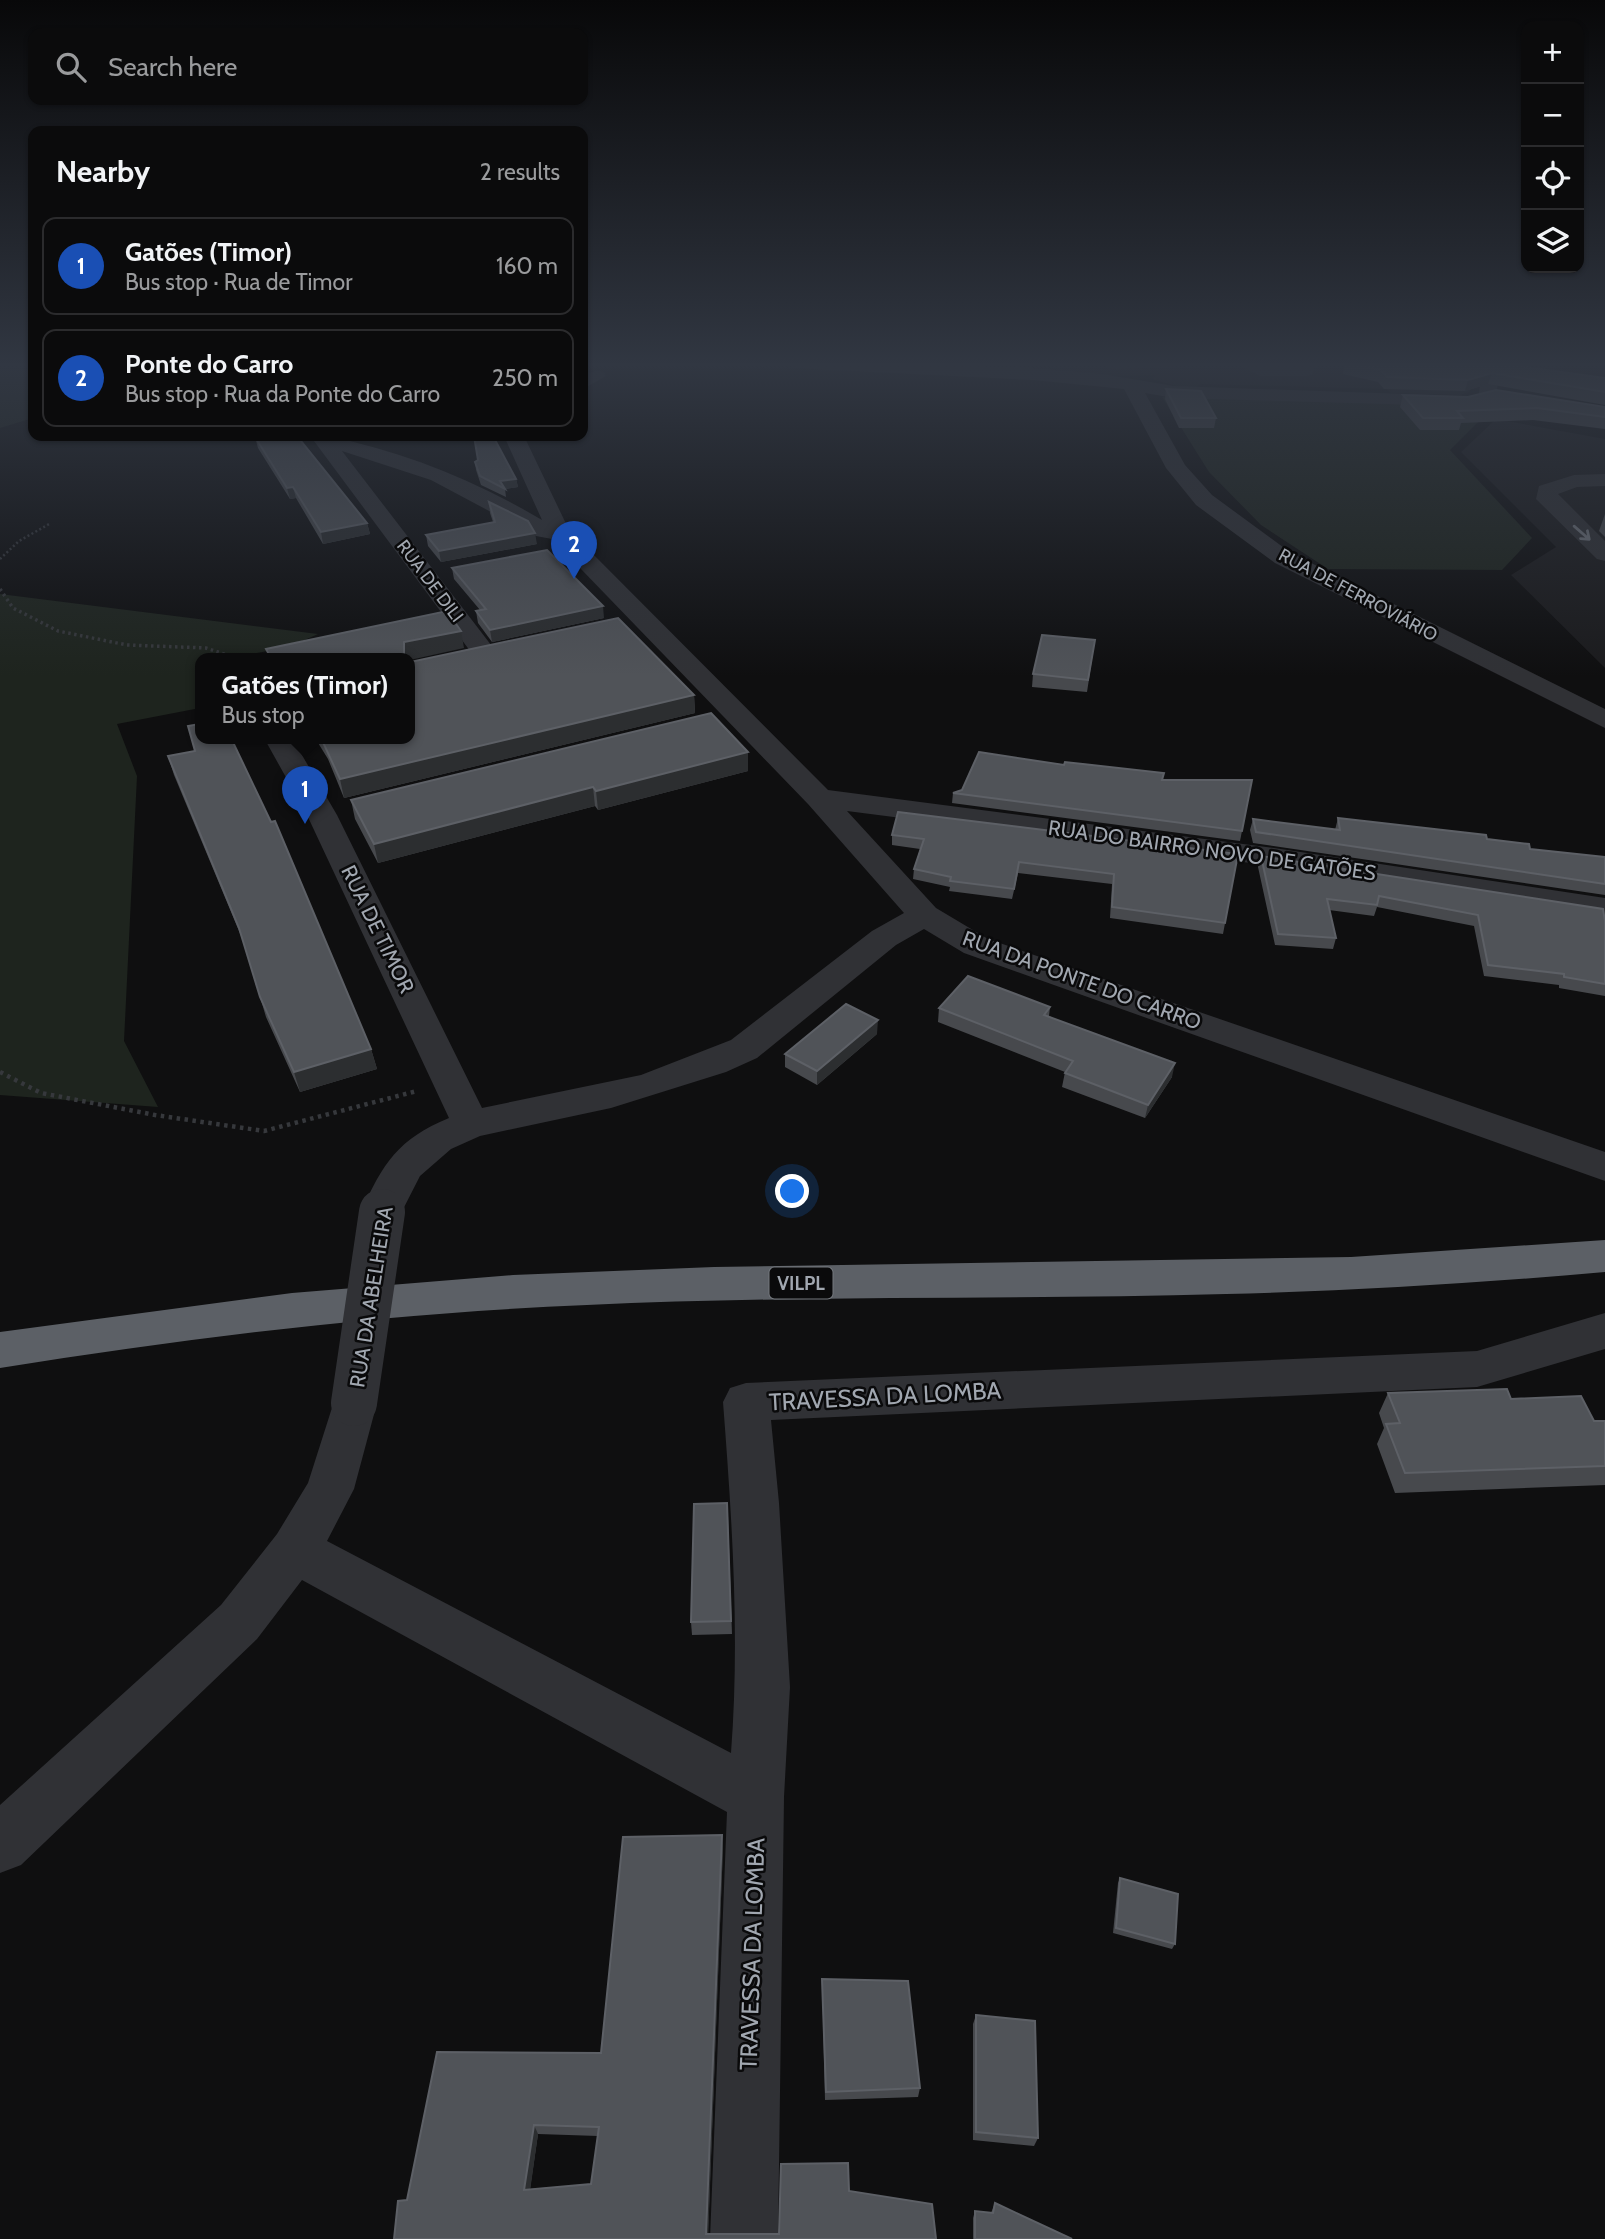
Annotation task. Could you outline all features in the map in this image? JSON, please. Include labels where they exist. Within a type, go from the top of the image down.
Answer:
[{"type":"highway","name":"VILPL","points":[[0,1350],[175,1323],[496,1293],[739,1284],[1293,1276],[1605,1256]]},
{"type":"street","name":"RUA DE DILI","points":[[344,467],[426,575],[473,657],[512,648]]},
{"type":"street","name":"RUA DE DILI","points":[[421,467],[544,531],[560,544]]},
{"type":"street","name":"RUA DA PONTE DO CARRO","points":[[527,467],[560,544],[631,623],[723,717],[819,798],[924,915],[976,946],[1605,1167]]},
{"type":"street","name":"RUA DE FERROVIÁRIO","points":[[1176,467],[1204,500],[1283,558],[1605,720]]},
{"type":"street","points":[[1605,480],[1557,485],[1548,491],[1546,499],[1605,554]]},
{"type":"street","points":[[426,575],[453,570]]},
{"type":"street","points":[[1573,704],[1605,702]]},
{"type":"street","name":"RUA DE TIMOR","points":[[283,744],[335,811],[471,1124]]},
{"type":"street","name":"RUA DO BAIRRO NOVO DE GATÕES","points":[[819,798],[1274,857],[1605,908]]},
{"type":"street","name":"RUA DA ABELHEIRA","points":[[0,1844],[239,1622],[295,1550],[330,1489],[354,1403],[382,1212],[398,1172],[417,1151],[471,1124],[685,1075],[723,1060],[744,1049],[884,938],[924,915]]},
{"type":"street","name":"TRAVESSA DA LOMBA","points":[[744,2239],[756,1797],[763,1687],[755,1503],[746,1402],[1477,1369],[1605,1331]]},
{"type":"street","points":[[295,1550],[756,1797]]},
{"type":"path","points":[[0,559],[19,541],[51,523]]},
{"type":"path","points":[[0,589],[13,608],[58,631],[127,645],[206,648],[221,653]]},
{"type":"path","points":[[0,1072],[41,1093],[155,1115],[264,1131],[452,1083]]},
{"type":"shaded area","points":[[1206,467],[1466,467],[1532,538],[1502,570],[1328,569],[1261,525]]},
{"type":"shaded area","points":[[1476,467],[1605,467],[1605,668],[1511,575],[1556,547]]},
{"type":"shaded area","points":[[0,594],[318,634],[290,645],[254,653],[195,653],[195,709],[117,724],[137,776],[124,1041],[158,1107],[0,1095]]},
{"type":"building","points":[[274,467],[322,467],[367,523],[321,532],[293,487],[287,488]]},
{"type":"building","points":[[477,467],[510,467],[516,479],[500,481],[505,489],[480,476]]},
{"type":"building","points":[[489,502],[528,521],[535,533],[439,551],[426,535],[495,522]]},
{"type":"building","points":[[547,550],[603,606],[490,630],[476,611],[486,609],[452,568]]},
{"type":"building","points":[[447,611],[461,631],[404,642],[404,653],[268,653],[266,649]]},
{"type":"building","points":[[618,618],[694,695],[340,779],[324,744],[415,744],[415,661]]},
{"type":"building","points":[[1042,635],[1095,640],[1088,680],[1033,674]]},
{"type":"building","points":[[711,713],[748,752],[596,791],[593,787],[374,844],[351,800]]},
{"type":"building","points":[[195,725],[195,744],[234,744],[271,822],[275,821],[371,1049],[294,1072],[260,997],[239,928],[168,756],[195,751],[188,726]]},
{"type":"building","points":[[979,752],[1064,765],[1065,762],[1164,773],[1162,780],[1252,780],[1242,831],[953,793],[962,790]]},
{"type":"building","points":[[898,812],[1238,854],[1225,923],[1112,907],[1114,874],[1019,862],[1014,889],[950,881],[951,877],[914,869],[924,839],[892,835]]},
{"type":"building","points":[[1338,818],[1486,835],[1487,839],[1529,844],[1530,849],[1605,857],[1605,884],[1256,832],[1253,819],[1340,830]]},
{"type":"building","points":[[1261,856],[1603,909],[1605,984],[1564,977],[1564,974],[1488,965],[1478,915],[1379,896],[1377,905],[1327,899],[1336,938],[1278,934]]},
{"type":"building","points":[[968,976],[1050,1007],[1044,1015],[1175,1063],[1148,1105],[1065,1073],[1073,1061],[939,1008]]},
{"type":"building","points":[[846,1004],[878,1020],[817,1071],[785,1054]]},
{"type":"building","points":[[1507,1389],[1511,1399],[1581,1396],[1594,1421],[1605,1421],[1605,1466],[1405,1473],[1386,1424],[1400,1423],[1388,1393]]},
{"type":"building","points":[[727,1503],[731,1621],[691,1622],[694,1504]]},
{"type":"building","points":[[722,1835],[706,2234],[779,2234],[781,2164],[848,2163],[849,2191],[932,2204],[936,2239],[394,2239],[398,2201],[407,2200],[437,2052],[601,2053],[623,1837]],"holes":[[[534,2125],[599,2127],[591,2184],[524,2190]]]},
{"type":"building","points":[[1120,1878],[1178,1894],[1175,1944],[1116,1928]]},
{"type":"building","points":[[822,1979],[908,1981],[920,2088],[826,2092]]},
{"type":"building","points":[[976,2015],[1035,2021],[1038,2138],[976,2132]]},
{"type":"building","points":[[995,2203],[1072,2239],[975,2239],[975,2211],[993,2213]]},
{"type":"place","name":"Ponte do Carro","points":[[574,579]]},
{"type":"place","name":"Gatões (Timor)","points":[[305,824]]}]
